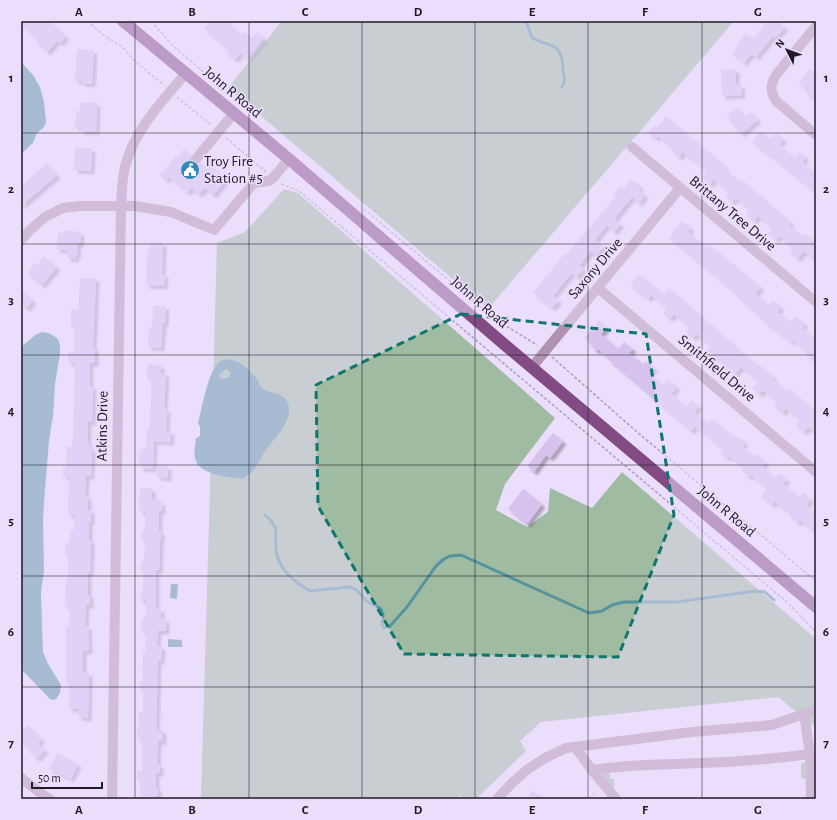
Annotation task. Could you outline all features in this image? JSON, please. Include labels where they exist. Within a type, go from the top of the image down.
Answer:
[{"type":"main road","name":"John R Road","points":[[123,21],[289,159],[816,607]]},
{"type":"street","points":[[816,26],[776,75],[771,88],[776,101],[816,135]]},
{"type":"street","name":"Atkins Drive","points":[[112,799],[121,206],[124,172],[132,147],[149,119],[186,73]]},
{"type":"street","points":[[196,159],[234,113]]},
{"type":"street","name":"Brittany Tree Drive","points":[[632,147],[816,302]]},
{"type":"street","points":[[21,240],[38,223],[54,212],[63,208],[80,206],[135,206],[171,212],[214,230],[254,183],[269,181],[289,159]]},
{"type":"street","name":"Saxony Drive","points":[[532,367],[680,188]]},
{"type":"street","name":"Smithfield Drive","points":[[598,288],[816,472]]},
{"type":"street","points":[[811,799],[810,712],[816,701]]},
{"type":"street","points":[[498,798],[523,773],[545,758],[566,748],[692,732],[772,725],[810,712]]},
{"type":"street","points":[[575,747],[616,799]]},
{"type":"street","points":[[592,770],[613,766],[701,763],[810,754]]},
{"type":"street","points":[[21,778],[50,799]]},
{"type":"path","points":[[87,21],[106,37],[121,46],[137,63],[164,86]]},
{"type":"path","points":[[151,21],[172,45],[218,85]]},
{"type":"path","points":[[178,97],[184,102]]},
{"type":"path","points":[[278,182],[283,186],[299,191],[305,196],[788,603],[816,632]]},
{"type":"path","points":[[363,207],[495,319],[538,346]]},
{"type":"path","points":[[551,357],[637,432],[816,581]]},
{"type":"path","points":[[590,799],[598,789]]},
{"type":"highlighted area","points":[[461,314],[646,334],[674,515],[618,657],[404,654],[318,506],[316,385]]},
{"type":"shaded area","points":[[282,21],[734,21],[488,309],[228,88]]},
{"type":"shaded area","points":[[21,62],[33,75],[40,87],[44,102],[46,121],[43,128],[37,133],[33,143],[21,154]]},
{"type":"shaded area","points":[[284,189],[298,193],[555,418],[505,484],[496,510],[527,527],[548,512],[550,488],[592,508],[622,472],[816,639],[816,728],[778,697],[541,722],[520,741],[526,751],[476,799],[462,799],[461,795],[457,799],[201,799],[217,243],[245,232]]},
{"type":"shaded area","points":[[42,332],[54,336],[58,339],[60,345],[45,490],[43,519],[44,571],[41,592],[43,652],[48,664],[61,685],[60,693],[56,699],[53,700],[50,699],[21,669],[21,347],[35,335]]},
{"type":"shaded area","points":[[228,359],[237,361],[244,366],[258,380],[261,387],[284,398],[289,407],[287,419],[281,431],[265,451],[255,468],[242,479],[223,476],[203,469],[196,461],[194,450],[196,438],[200,436],[200,427],[198,423],[209,382],[215,367],[219,362]],"holes":[[[226,369],[230,372],[230,377],[224,379],[220,378],[219,374]]]},
{"type":"shaded area","points":[[171,584],[178,584],[177,599],[170,598]]},
{"type":"shaded area","points":[[168,639],[182,640],[182,647],[168,647]]},
{"type":"shaded area","points":[[804,762],[806,778],[804,779],[801,778],[801,764]]},
{"type":"shaded area","points":[[607,772],[610,774],[610,779],[614,779],[614,787],[612,787],[603,776],[603,773]]},
{"type":"building","points":[[21,21],[49,21],[66,36],[60,43],[57,41],[47,52],[36,42],[38,40],[21,25]]},
{"type":"building","points":[[211,21],[226,21],[241,34],[243,31],[252,38],[257,32],[264,38],[247,59],[240,53],[235,60],[226,52],[229,49],[204,29]]},
{"type":"building","points":[[767,21],[777,21],[785,27],[775,38],[773,36],[756,57],[751,54],[744,63],[732,54],[746,33],[753,39]]},
{"type":"building","points":[[77,49],[94,50],[92,84],[81,83],[82,81],[75,81]]},
{"type":"building","points":[[736,69],[736,85],[741,84],[742,95],[722,96],[721,70]]},
{"type":"building","points":[[810,69],[816,74],[816,101],[805,92],[807,90],[798,83]]},
{"type":"building","points":[[81,102],[97,103],[96,132],[80,131],[80,127],[75,127],[76,111],[80,111]]},
{"type":"building","points":[[737,107],[745,117],[751,112],[758,120],[741,134],[726,116]]},
{"type":"building","points":[[666,116],[725,166],[724,168],[740,182],[742,180],[791,222],[789,225],[803,236],[805,234],[816,242],[816,262],[804,251],[797,259],[790,252],[793,248],[779,236],[776,240],[768,233],[772,228],[758,216],[754,221],[746,214],[750,209],[736,198],[732,202],[725,196],[729,192],[714,179],[710,184],[702,178],[707,171],[683,152],[679,157],[672,151],[674,149],[658,136],[656,138],[648,133],[655,125],[658,127]]},
{"type":"building","points":[[761,131],[771,139],[776,133],[784,139],[779,144],[795,158],[800,152],[806,157],[802,162],[816,174],[816,193],[752,142]]},
{"type":"building","points":[[75,148],[92,148],[91,171],[74,170]]},
{"type":"building","name":"Troy Fire Station #5","points":[[184,149],[191,155],[190,161],[192,164],[198,165],[201,163],[207,169],[210,165],[225,181],[213,195],[205,188],[199,194],[191,188],[187,193],[169,177],[166,180],[160,175]]},
{"type":"building","points":[[47,163],[57,175],[21,206],[21,186]]},
{"type":"building","points":[[631,179],[640,186],[638,189],[645,195],[639,203],[632,197],[614,219],[621,224],[614,232],[607,225],[595,240],[603,247],[596,255],[591,251],[579,266],[583,269],[577,277],[572,273],[564,282],[553,296],[559,300],[552,308],[533,293],[564,254],[566,255],[616,196],[614,194],[620,187],[623,189]]},
{"type":"building","points":[[682,221],[691,228],[688,232],[706,247],[708,244],[761,287],[755,294],[769,305],[773,300],[781,307],[777,312],[790,322],[795,316],[805,324],[802,328],[816,339],[816,362],[804,353],[806,351],[793,340],[791,342],[767,324],[759,317],[760,315],[718,278],[669,238]]},
{"type":"building","points":[[64,230],[81,232],[80,244],[78,244],[75,259],[67,258],[67,250],[56,249],[58,232],[64,233]]},
{"type":"building","points":[[151,242],[163,243],[162,274],[165,274],[164,286],[146,285],[148,249],[150,249]]},
{"type":"building","points":[[44,256],[57,267],[42,285],[27,273],[35,263],[37,265]]},
{"type":"building","points":[[639,274],[664,294],[669,288],[757,365],[758,364],[774,377],[772,379],[786,390],[788,388],[816,412],[816,433],[808,427],[804,432],[795,425],[800,419],[786,408],[782,413],[774,406],[777,402],[763,390],[759,394],[752,388],[758,381],[741,367],[735,374],[707,351],[711,346],[697,334],[693,338],[686,332],[690,327],[674,314],[670,319],[663,313],[667,309],[651,295],[648,299],[630,285]]},
{"type":"building","points":[[80,278],[96,278],[93,347],[95,347],[95,363],[90,363],[90,386],[93,386],[92,422],[88,422],[87,442],[89,442],[89,447],[92,448],[91,476],[86,476],[85,497],[88,497],[88,510],[91,510],[91,522],[89,522],[89,540],[91,540],[90,573],[88,573],[88,595],[90,595],[90,605],[86,605],[85,626],[88,626],[89,651],[83,651],[83,672],[89,673],[88,718],[78,717],[78,709],[69,709],[69,683],[66,683],[66,626],[69,626],[70,607],[65,607],[66,577],[68,577],[68,555],[65,555],[66,543],[70,543],[70,530],[74,530],[74,515],[68,515],[69,476],[63,476],[63,467],[66,467],[67,447],[72,447],[75,363],[68,363],[68,352],[74,352],[74,327],[71,327],[71,309],[78,309]]},
{"type":"building","points":[[21,291],[33,300],[27,308],[21,304]]},
{"type":"building","points":[[153,305],[166,306],[161,348],[148,347],[149,327],[152,327]]},
{"type":"building","points":[[599,320],[607,327],[601,334],[618,349],[624,342],[633,349],[629,353],[643,364],[646,361],[655,368],[649,374],[663,385],[668,379],[677,387],[671,394],[686,406],[691,400],[699,406],[694,412],[708,423],[712,419],[734,437],[735,435],[745,442],[742,446],[754,456],[756,454],[766,462],[762,467],[775,478],[779,473],[787,479],[783,484],[799,497],[803,492],[811,499],[806,505],[816,513],[816,533],[800,520],[798,523],[789,516],[791,514],[775,501],[772,505],[761,496],[767,489],[751,475],[749,477],[742,471],[744,468],[729,456],[727,458],[720,453],[723,449],[695,426],[691,431],[609,360],[610,359],[598,349],[596,351],[591,346],[592,344],[585,338]]},
{"type":"building","points":[[148,364],[161,365],[161,373],[166,373],[164,409],[167,410],[166,431],[171,431],[170,442],[154,441],[153,469],[140,468],[140,462],[138,462],[141,449],[146,449],[147,430],[149,430],[152,379],[147,379]]},
{"type":"building","points":[[553,433],[563,441],[550,458],[546,455],[534,472],[527,466]]},
{"type":"building","points":[[157,466],[168,466],[168,478],[157,477]]},
{"type":"building","points":[[140,488],[152,488],[152,499],[158,499],[158,502],[162,502],[162,511],[159,511],[159,531],[161,531],[161,541],[159,570],[156,570],[156,608],[161,609],[161,619],[166,619],[166,631],[158,631],[157,646],[162,646],[161,661],[158,661],[156,730],[163,730],[163,741],[158,741],[157,764],[160,764],[160,773],[156,773],[156,788],[158,788],[158,796],[155,796],[155,799],[140,799],[140,781],[137,781],[137,771],[142,771],[142,743],[140,743],[140,738],[137,738],[137,727],[139,727],[139,712],[143,712],[143,691],[140,691],[140,682],[142,682],[143,652],[145,652],[146,631],[141,631],[141,621],[143,621],[143,616],[146,616],[146,601],[140,601],[141,591],[143,591],[143,570],[140,570],[141,561],[144,561],[145,541],[142,541],[142,531],[145,531],[145,511],[139,511]]},
{"type":"building","points":[[523,489],[542,504],[527,524],[508,509]]},
{"type":"building","points":[[27,725],[42,739],[38,743],[45,750],[37,759],[21,742],[21,731]]},
{"type":"building","points":[[57,753],[78,764],[71,779],[49,769]]},
{"type":"building","points":[[532,791],[547,799],[527,799]]},
{"type":"waterway","points":[[526,21],[532,38],[555,47],[561,54],[565,80],[562,87]]},
{"type":"waterway","points":[[265,515],[274,525],[277,555],[282,567],[290,576],[310,591],[349,587],[357,590],[366,601],[381,609],[383,615],[382,624],[384,628],[390,626],[407,607],[436,566],[450,556],[461,555],[589,613],[602,611],[612,605],[624,602],[677,602],[755,591],[765,592],[774,600]]},
{"type":"place","name":"Troy Fire Station #5","points":[[190,170]]}]
